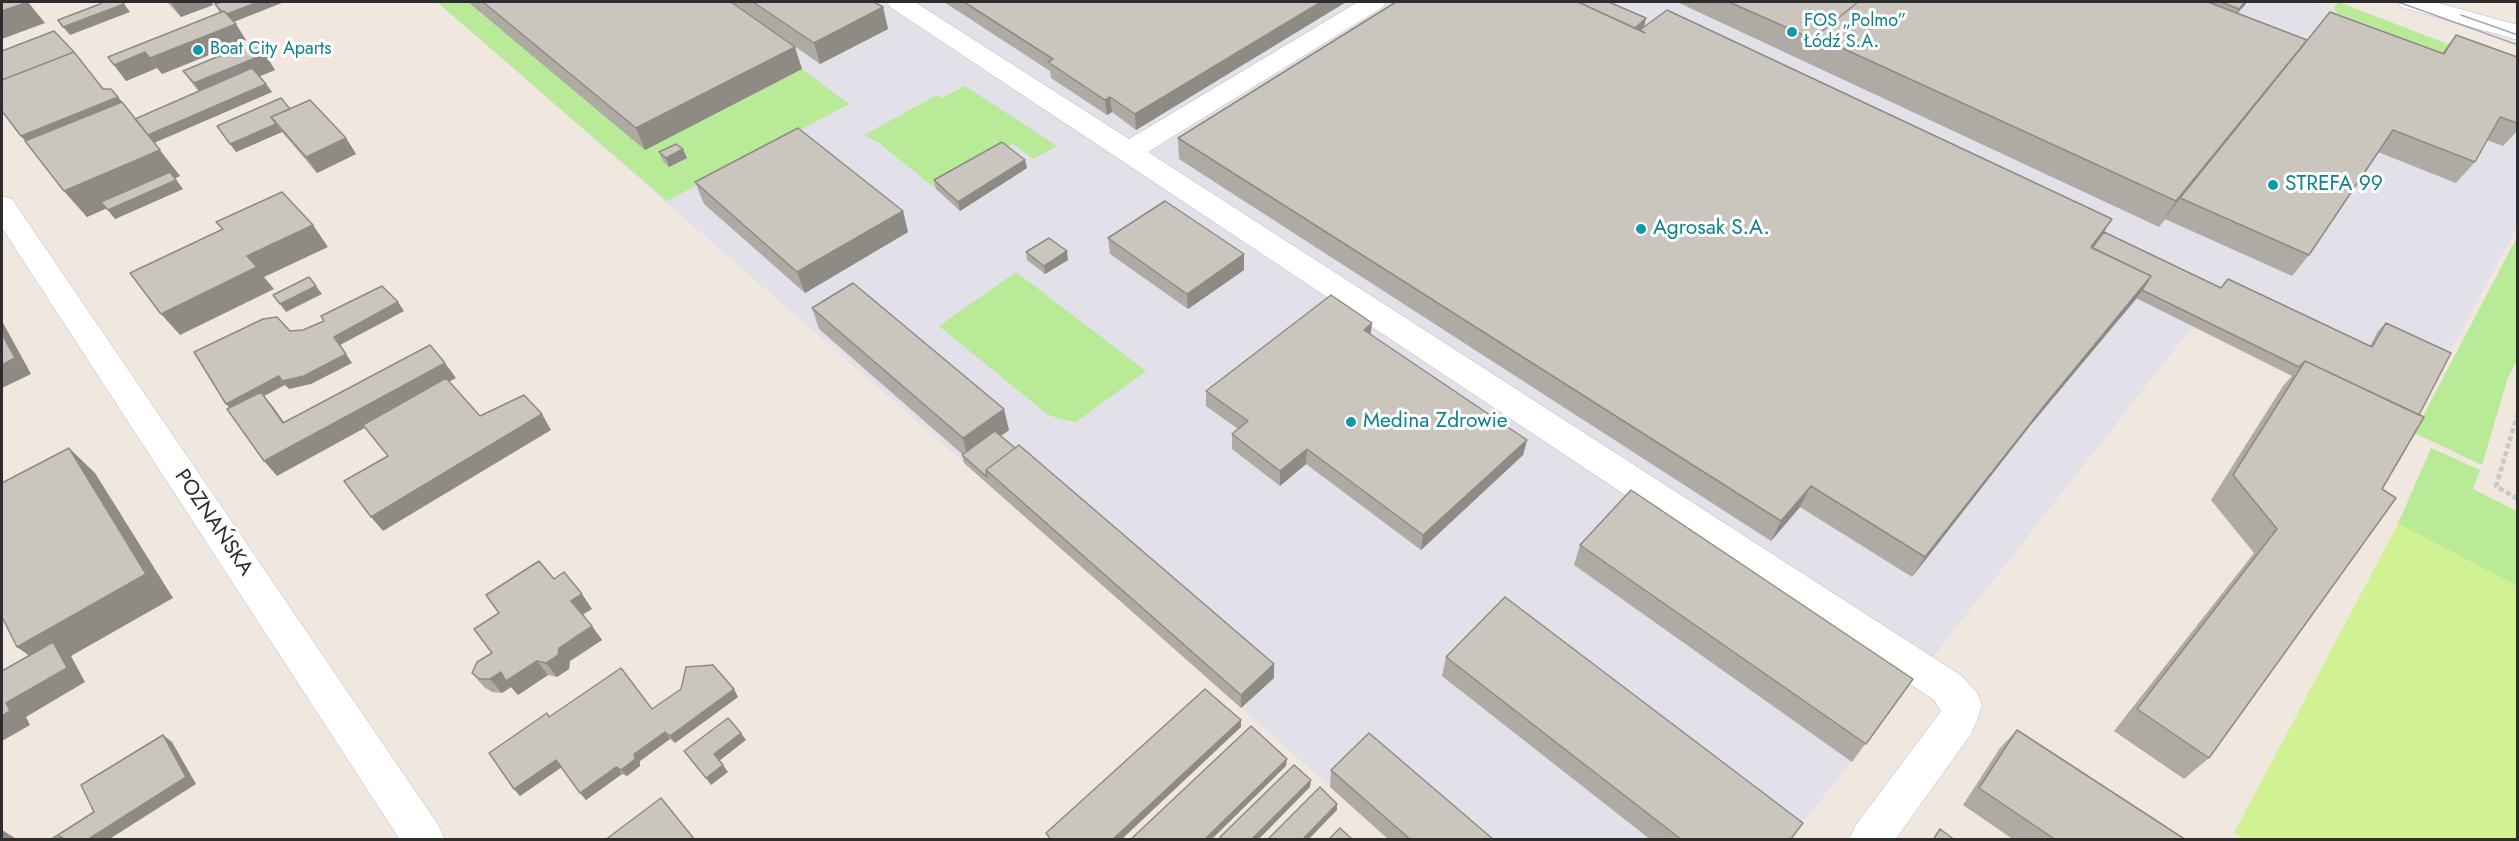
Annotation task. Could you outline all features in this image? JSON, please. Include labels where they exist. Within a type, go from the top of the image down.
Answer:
[{"type":"street","points":[[898,2],[1948,688],[1962,705],[1957,721],[1870,840]]},
{"type":"street","points":[[1128,152],[1374,2]]},
{"type":"street","points":[[2410,2],[2517,33]]},
{"type":"street","points":[[2438,11],[2517,40]]},
{"type":"street","points":[[2438,11],[2517,53]]},
{"type":"street","name":"POZNAŃSKA","points":[[2,206],[424,840]]},
{"type":"path","points":[[2517,413],[2496,486],[2517,499]]},
{"type":"shaded area","points":[[437,2],[2313,2],[2517,82],[2517,227],[2406,432],[2193,326],[1790,839],[1389,839],[1049,537]]},
{"type":"green space","points":[[437,2],[468,2],[645,149],[802,69],[849,104],[667,201]]},
{"type":"green space","points":[[2339,2],[2517,71],[2517,82],[2337,13],[2334,7]]},
{"type":"green space","points":[[965,86],[1057,146],[1033,159],[1013,144],[936,189],[878,142],[864,135],[937,95],[942,98]]},
{"type":"green space","points":[[2517,237],[2517,361],[2508,377],[2482,465],[2414,433]]},
{"type":"green space","points":[[1016,272],[1146,371],[1076,422],[1047,414],[939,326]]},
{"type":"green space","points":[[2431,448],[2480,470],[2473,489],[2517,511],[2517,586],[2398,524]]},
{"type":"green space","points":[[2398,524],[2517,586],[2517,839],[2244,839],[2234,833]]},
{"type":"building","points":[[2,2],[28,2],[2,11]]},
{"type":"building","points":[[102,2],[122,2],[124,4],[63,27],[58,20],[100,4]]},
{"type":"building","points":[[258,2],[227,14],[215,4]]},
{"type":"building","points":[[483,2],[731,2],[795,47],[636,128]]},
{"type":"building","points":[[753,2],[874,2],[883,7],[814,43]]},
{"type":"building","points":[[964,2],[1321,2],[1135,114],[1110,97],[1105,100],[1048,62],[1053,59]]},
{"type":"building","name":"Agrosak S.A.","points":[[1396,2],[1578,2],[1645,33],[1640,30],[1667,10],[2112,219],[2091,247],[2151,276],[2044,406],[1925,557],[1811,486],[1781,521],[1178,138]]},
{"type":"building","points":[[1578,2],[1609,2],[1646,18],[1635,28]]},
{"type":"building","points":[[1729,2],[1858,2],[1816,36],[1815,40]]},
{"type":"building","points":[[1858,2],[2208,2],[2307,40],[2176,201],[1816,36]]},
{"type":"building","points":[[2221,2],[2245,2],[2239,9]]},
{"type":"building","points":[[224,11],[236,24],[150,58],[145,52],[114,65],[108,57]]},
{"type":"building","name":"STREFA 99","points":[[2330,12],[2444,54],[2456,35],[2517,57],[2517,123],[2500,117],[2475,162],[2393,130],[2309,255],[2180,198]]},
{"type":"building","points":[[54,31],[74,52],[2,80],[2,51]]},
{"type":"building","points":[[253,42],[265,54],[194,83],[183,71]]},
{"type":"building","points":[[74,52],[103,89],[111,89],[118,97],[21,136],[2,111],[2,80]]},
{"type":"building","points":[[252,68],[266,84],[148,135],[135,119]]},
{"type":"building","points":[[281,98],[290,109],[271,117],[276,124],[230,144],[217,126]]},
{"type":"building","points":[[310,100],[346,138],[306,157],[271,117]]},
{"type":"building","points":[[122,102],[160,150],[64,191],[25,141]]},
{"type":"building","points":[[798,128],[903,211],[797,272],[695,182]]},
{"type":"building","points":[[1002,142],[1025,160],[958,202],[934,180]]},
{"type":"building","points":[[676,144],[683,149],[666,158],[659,152]]},
{"type":"building","points":[[170,172],[176,180],[108,210],[101,202]]},
{"type":"building","points":[[282,192],[313,225],[247,256],[257,267],[161,314],[130,273],[223,229],[216,222]]},
{"type":"building","points":[[1165,201],[1244,254],[1187,294],[1108,238]]},
{"type":"building","points":[[2104,232],[2221,288],[2228,279],[2372,347],[2386,323],[2451,353],[2419,415],[2305,361],[2299,367],[2142,290],[2151,276],[2092,248]]},
{"type":"building","points":[[1049,238],[1067,251],[1044,266],[1026,252]]},
{"type":"building","points":[[309,277],[316,286],[280,304],[273,295]]},
{"type":"building","points":[[853,283],[1004,409],[963,438],[812,308]]},
{"type":"building","points":[[382,286],[398,302],[334,337],[346,354],[304,376],[282,381],[279,376],[226,404],[194,352],[263,319],[277,317],[290,331],[303,330],[324,321],[321,316]]},
{"type":"building","name":"Medina Zdrowie","points":[[1331,295],[1372,323],[1364,330],[1527,440],[1423,535],[1307,449],[1280,471],[1232,434],[1248,421],[1206,391]]},
{"type":"building","points":[[2,334],[15,358],[2,365]]},
{"type":"building","points":[[430,345],[445,363],[264,461],[227,409],[261,392],[283,423]]},
{"type":"building","points":[[2305,361],[2424,417],[2382,489],[2396,498],[2209,758],[2137,709],[2277,529],[2233,475]]},
{"type":"building","points":[[446,378],[480,416],[524,395],[542,414],[371,517],[344,481],[388,456],[363,425]]},
{"type":"building","points":[[995,431],[1015,448],[986,470],[987,477],[962,455]]},
{"type":"building","points":[[1019,445],[1274,664],[1241,695],[986,470]]},
{"type":"building","points":[[69,448],[146,574],[17,647],[2,617],[2,483]]},
{"type":"building","points":[[1631,490],[1913,679],[1866,744],[1580,545]]},
{"type":"building","points":[[539,561],[554,579],[564,572],[582,594],[571,601],[592,626],[559,648],[558,655],[546,663],[537,661],[506,681],[501,672],[490,679],[479,679],[472,673],[477,662],[492,653],[474,629],[499,613],[486,595]]},
{"type":"building","points":[[1505,597],[1803,823],[1790,840],[1682,840],[1446,657]]},
{"type":"building","points":[[53,642],[67,668],[6,703],[10,711],[2,716],[2,671]]},
{"type":"building","points":[[713,665],[734,689],[670,736],[665,732],[634,754],[635,759],[621,770],[616,767],[580,793],[556,760],[514,789],[489,753],[547,713],[549,717],[621,668],[652,709],[681,689],[686,667]]},
{"type":"building","points":[[1205,689],[1241,720],[1112,840],[1051,840],[1046,833]]},
{"type":"building","points":[[728,718],[741,733],[714,754],[723,765],[706,778],[684,751]]},
{"type":"building","points":[[1251,726],[1287,759],[1204,840],[1130,840]]},
{"type":"building","points":[[2017,730],[2186,840],[2056,840],[1979,788]]},
{"type":"building","points":[[1369,733],[1494,840],[1411,840],[1331,770]]},
{"type":"building","points":[[163,735],[186,777],[87,840],[66,840],[60,836],[55,840],[50,840],[94,812],[81,785]]},
{"type":"building","points":[[1294,765],[1311,780],[1251,840],[1223,840],[1220,837]]},
{"type":"building","points":[[1320,787],[1337,804],[1302,840],[1267,840]]},
{"type":"building","points":[[661,798],[695,840],[605,840]]},
{"type":"building","points":[[1340,828],[1353,840],[1328,840]]},
{"type":"building","points":[[1940,829],[1955,840],[1933,840]]},
{"type":"tram line","points":[[2398,2],[2518,45]]},
{"type":"tram line","points":[[2461,15],[2518,35]]},
{"type":"place","name":"FOS „Polmo” Łódź S.A.","points":[[1792,32]]},
{"type":"place","name":"Boat City Aparts","points":[[198,50]]},
{"type":"place","name":"STREFA 99","points":[[2273,185]]},
{"type":"place","name":"Agrosak S.A.","points":[[1641,229]]},
{"type":"place","name":"Medina Zdrowie","points":[[1351,422]]}]
